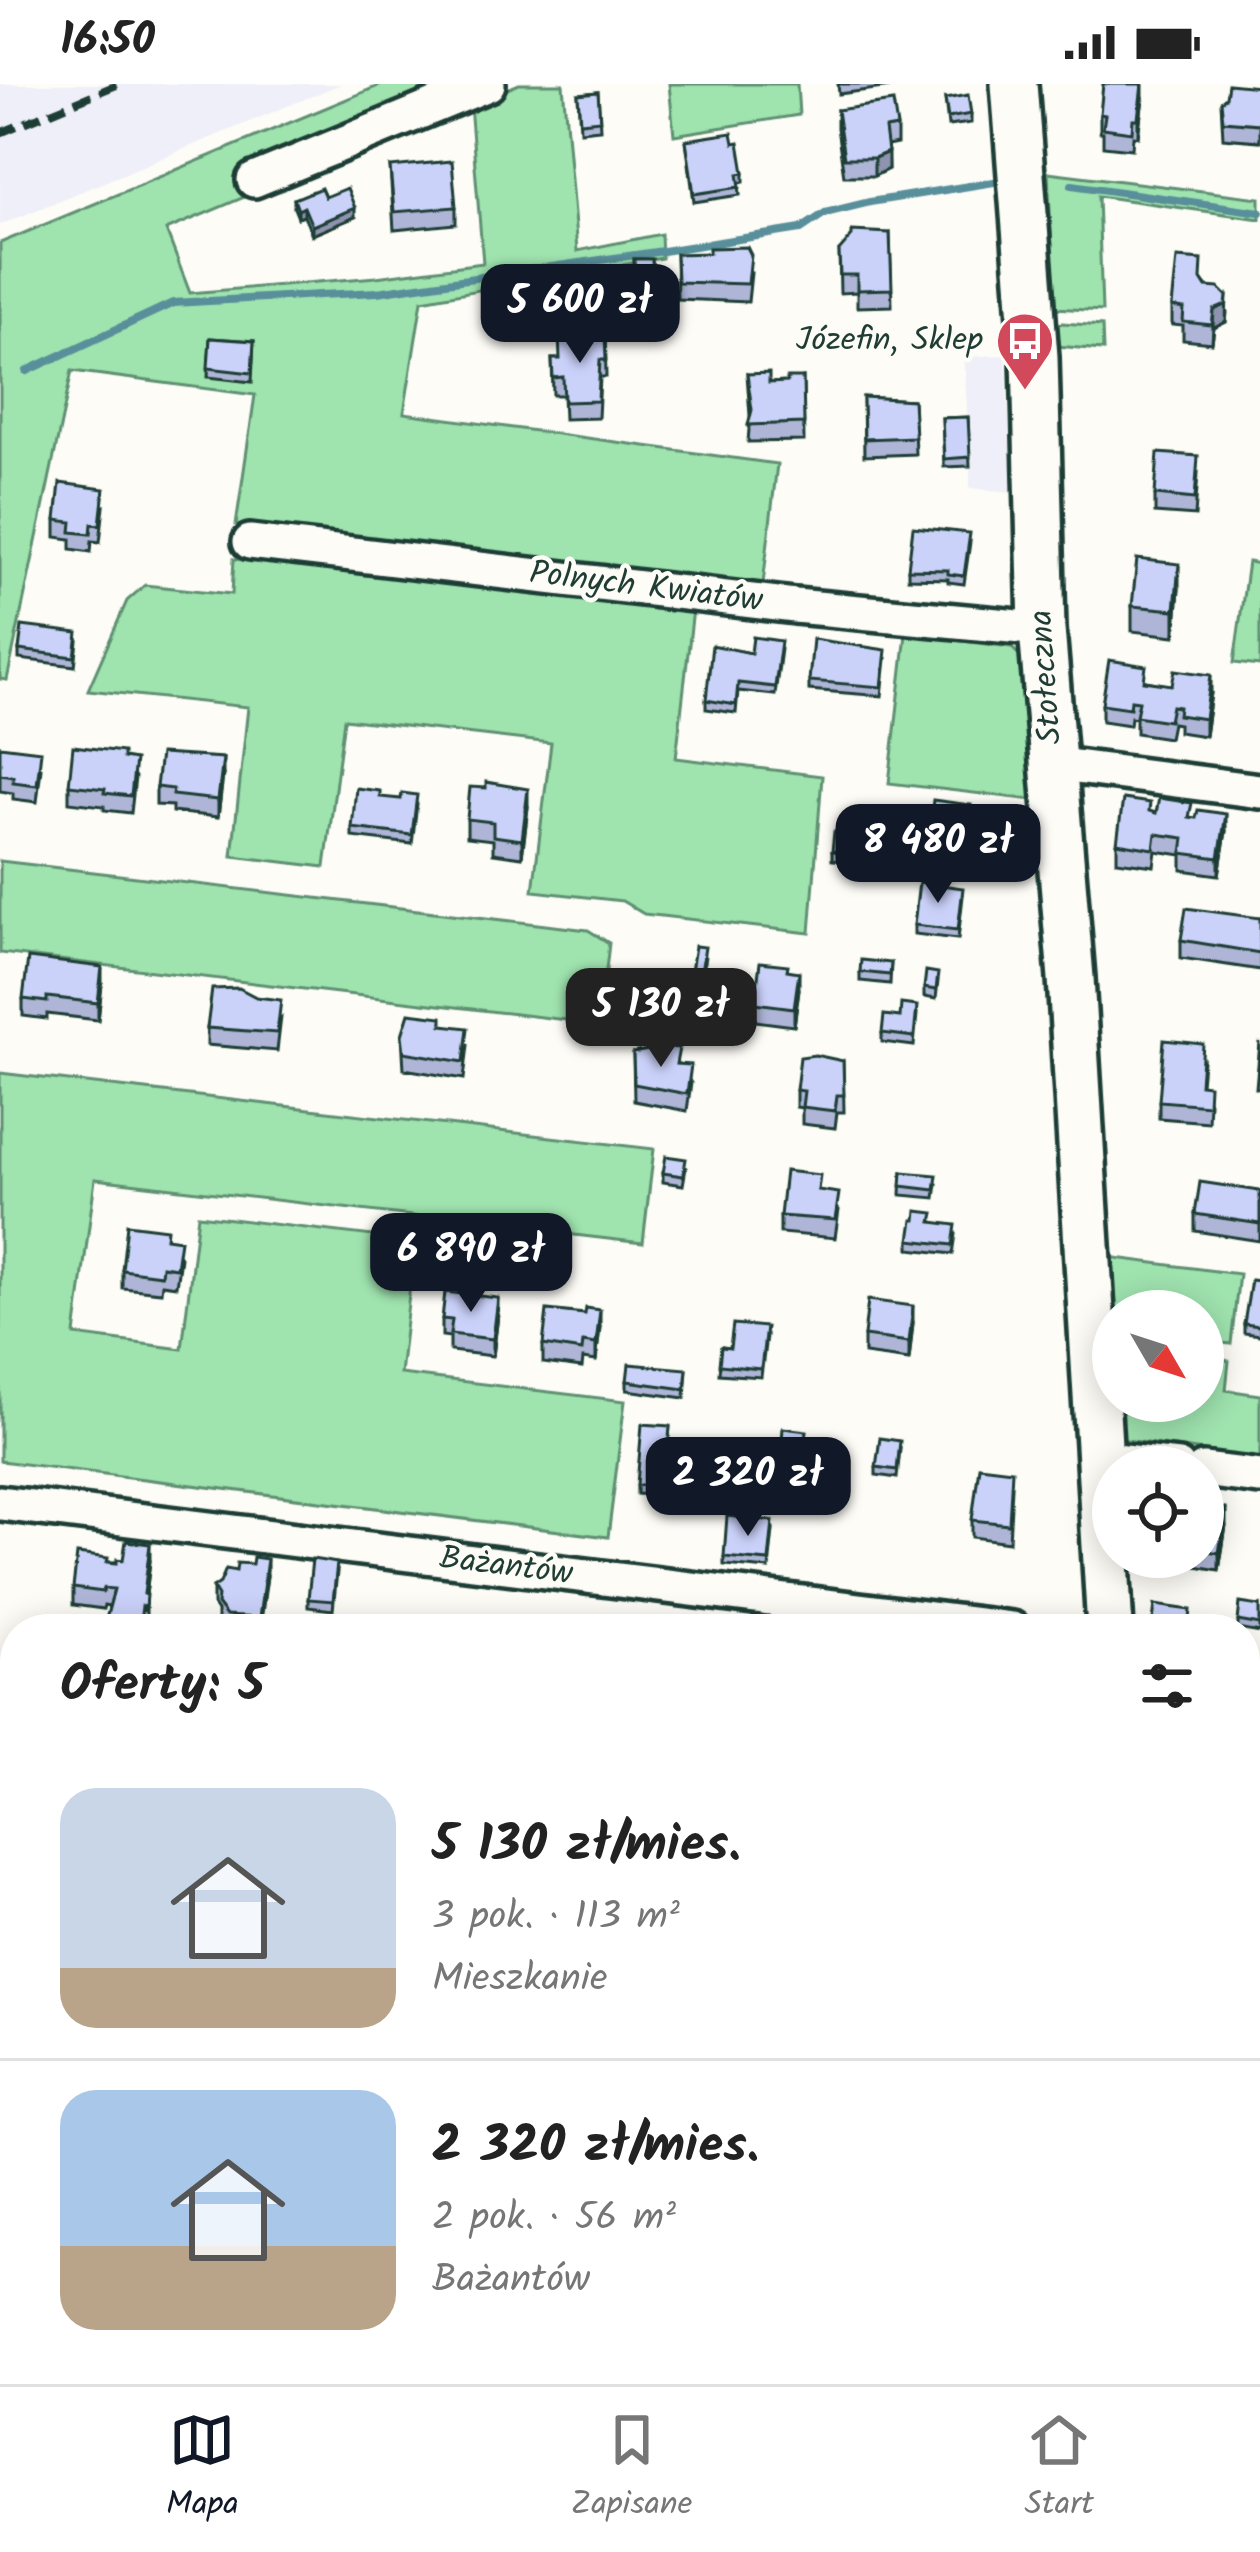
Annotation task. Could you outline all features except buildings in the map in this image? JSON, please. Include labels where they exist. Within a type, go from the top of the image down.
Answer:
[{"type":"street","points":[[254,180],[488,84]]},
{"type":"street","name":"Stołeczna","points":[[1014,84],[1035,357],[1042,628],[1072,978],[1096,1446]]},
{"type":"street","name":"Polnych Kwiatów","points":[[250,542],[795,606],[1042,628]]},
{"type":"street","points":[[1053,764],[1260,791]]},
{"type":"street","points":[[1224,1473],[1260,1477]]},
{"type":"street","name":"Bażantów","points":[[0,1503],[892,1614]]},
{"type":"street","name":"Stołeczna","points":[[1106,1578],[1109,1614]]},
{"type":"shaded area","points":[[0,84],[341,84],[0,225]]},
{"type":"shaded area","points":[[1006,355],[1012,492],[970,488],[970,466],[944,467],[942,426],[968,425],[964,357]]},
{"type":"green space","points":[[383,84],[456,84],[239,174],[247,196],[166,230],[190,293],[483,263],[470,105],[519,84],[563,84],[577,251],[661,234],[662,258],[422,300],[404,413],[777,464],[763,584],[236,525],[255,395],[72,371],[7,680],[0,679],[0,243]]},
{"type":"green space","points":[[669,84],[797,84],[799,115],[674,135]]},
{"type":"green space","points":[[1048,172],[1260,198],[1260,219],[1098,196],[1102,311],[1055,308]]},
{"type":"green space","points":[[1055,325],[1102,326],[1103,350],[1057,346]]},
{"type":"green space","points":[[234,559],[693,609],[676,758],[822,776],[810,933],[644,914],[622,901],[533,891],[551,743],[344,719],[325,867],[232,856],[248,707],[88,690],[127,601],[145,585],[232,594]]},
{"type":"green space","points":[[1248,562],[1260,564],[1260,666],[1234,663]]},
{"type":"green space","points":[[906,634],[1011,647],[1024,660],[1034,800],[889,783]]},
{"type":"green space","points":[[0,861],[588,930],[609,943],[600,1024],[0,953]]},
{"type":"green space","points":[[0,1073],[654,1149],[643,1243],[95,1179],[75,1335],[182,1349],[198,1215],[415,1241],[400,1374],[625,1401],[608,1537],[0,1461]]},
{"type":"green space","points":[[1108,1257],[1239,1274],[1231,1344],[1224,1343],[1224,1290],[1111,1290]]},
{"type":"green space","points":[[1224,1360],[1229,1361],[1226,1390],[1260,1395],[1260,1459],[1224,1454],[1224,1446],[1168,1446],[1119,1439],[1118,1422],[1224,1422]]},
{"type":"waterway","points":[[27,371],[173,303],[377,292],[663,251],[801,229],[825,213],[870,202],[994,182]]},
{"type":"waterway","points":[[1072,185],[1260,212]]},
{"type":"railway","points":[[0,133],[119,84]]},
{"type":"place","name":"Józefin, Sklep","points":[[1025,392]]}]
